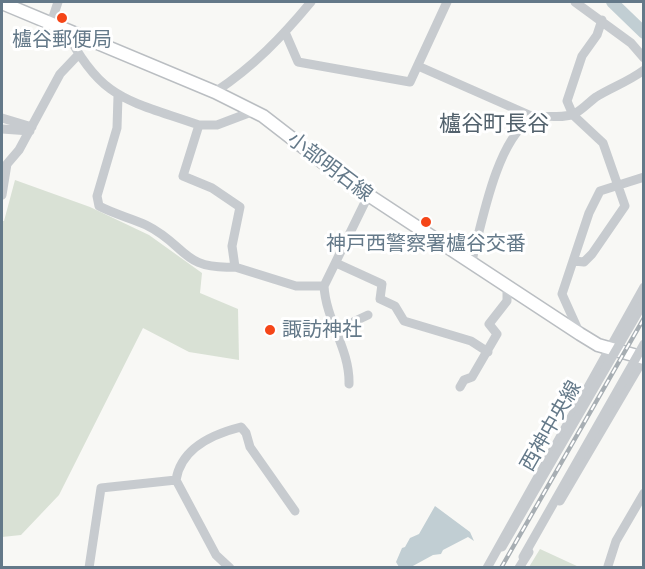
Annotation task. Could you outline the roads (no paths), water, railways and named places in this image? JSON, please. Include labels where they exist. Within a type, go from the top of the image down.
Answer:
[{"type":"main road","name":"小部明石線","points":[[2,3],[215,92],[254,111],[368,196],[507,288],[598,345],[643,358]]},
{"type":"street","points":[[51,23],[58,2]]},
{"type":"street","points":[[215,92],[244,73],[285,32],[310,2]]},
{"type":"street","points":[[285,32],[298,62],[410,82],[447,2]]},
{"type":"street","points":[[575,2],[631,43],[644,58]]},
{"type":"street","points":[[574,261],[584,262],[592,254],[624,206],[603,143],[573,115],[567,101],[582,56],[597,35],[602,20]]},
{"type":"street","points":[[65,29],[78,55],[96,79],[118,96],[199,125],[217,125],[254,111]]},
{"type":"street","points":[[2,195],[7,164],[19,150],[60,74],[78,55]]},
{"type":"street","points":[[418,66],[536,118]]},
{"type":"street","points":[[471,264],[490,189],[510,140],[529,121],[546,115],[573,115],[598,96],[626,83],[644,70]]},
{"type":"street","points":[[118,96],[117,128],[97,196],[99,206],[152,228],[203,266],[236,267],[296,286],[324,286]]},
{"type":"street","points":[[2,118],[31,129]]},
{"type":"street","points":[[199,125],[183,176],[212,188],[240,207],[232,246],[236,267]]},
{"type":"street","points":[[2,129],[31,129]]},
{"type":"street","points":[[580,334],[562,294],[589,213],[600,191],[644,177]]},
{"type":"street","points":[[349,384],[348,359],[325,298],[324,286],[368,196]]},
{"type":"street","points":[[336,263],[382,284],[380,299],[395,306],[404,321],[471,341],[488,352]]},
{"type":"street","points":[[488,567],[610,347],[639,303],[644,287]]},
{"type":"street","points":[[460,387],[464,380],[472,377],[497,334],[489,324],[507,301],[507,288]]},
{"type":"street","name":"西神中央線","points":[[488,567],[502,547],[639,303]]},
{"type":"street","points":[[336,330],[368,315]]},
{"type":"street","name":"西神中央線","points":[[518,567],[644,344]]},
{"type":"street","points":[[518,567],[643,358]]},
{"type":"street","points":[[230,567],[216,555],[176,480],[177,473],[198,444],[218,433],[241,427],[246,433],[250,447],[295,511]]},
{"type":"street","points":[[88,567],[101,488],[176,480]]},
{"type":"street","points":[[608,566],[616,541],[644,493]]},
{"type":"waterway","points":[[612,2],[644,33]]},
{"type":"railway","points":[[501,568],[644,318]]},
{"type":"place","name":"櫨谷郵便局","points":[[62,18]]},
{"type":"place","name":"神戸西警察署櫨谷交番","points":[[426,222]]},
{"type":"place","name":"諏訪神社","points":[[270,330]]},
{"type":"district","name":"櫨谷町長谷","points":[[494,124]]}]
